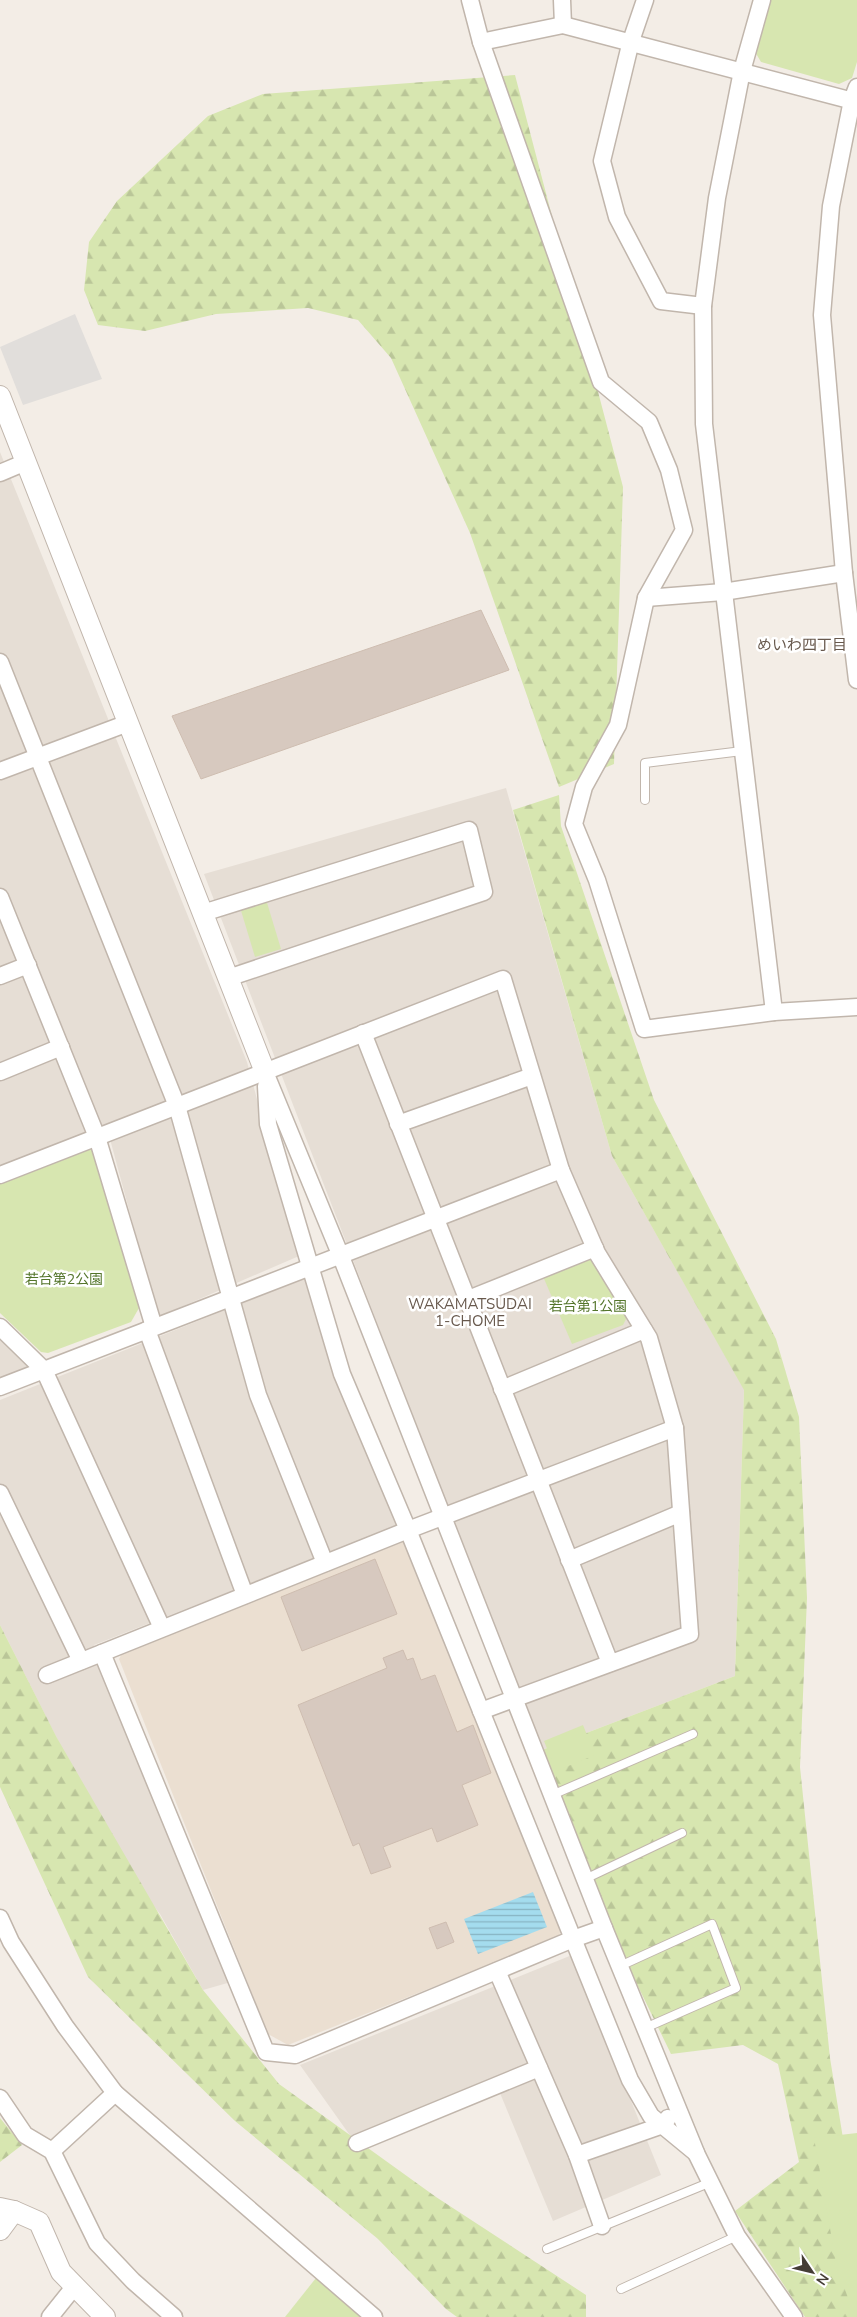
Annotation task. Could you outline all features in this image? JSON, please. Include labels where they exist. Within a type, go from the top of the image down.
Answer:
[{"type":"street","points":[[470,0],[481,42],[601,382],[649,422],[669,470],[684,530],[646,598],[618,725],[584,786],[574,824],[597,880],[644,1029],[774,1012],[857,1006]]},
{"type":"street","points":[[562,0],[563,25]]},
{"type":"street","points":[[645,0],[631,41],[602,162],[617,217],[661,301],[703,306]]},
{"type":"street","points":[[762,0],[742,71],[717,198],[703,306],[704,424],[774,1012]]},
{"type":"street","points":[[481,42],[563,25],[742,71],[855,96],[831,206],[822,315],[844,573],[857,680]]},
{"type":"street","points":[[0,396],[604,1928],[697,2155],[737,2236],[794,2317]]},
{"type":"street","points":[[0,473],[26,462]]},
{"type":"street","points":[[646,598],[723,592],[844,573]]},
{"type":"street","points":[[0,662],[177,1106],[258,1395],[325,1563]]},
{"type":"street","points":[[0,771],[128,723]]},
{"type":"street","points":[[203,913],[469,830],[484,892],[228,978]]},
{"type":"street","points":[[0,897],[97,1137],[151,1328],[245,1595]]},
{"type":"street","points":[[0,976],[28,965]]},
{"type":"street","points":[[0,1175],[503,979],[561,1170],[595,1248],[649,1338],[675,1428],[690,1634],[481,1711]]},
{"type":"street","points":[[363,1033],[434,1219],[610,1663]]},
{"type":"street","points":[[0,1072],[61,1047]]},
{"type":"street","points":[[265,1072],[268,1124],[342,1374],[408,1530],[630,2080],[651,2116],[697,2155]]},
{"type":"street","points":[[398,1124],[532,1076]]},
{"type":"street","points":[[0,1387],[561,1170]]},
{"type":"street","points":[[466,1300],[595,1248]]},
{"type":"street","points":[[0,1327],[44,1370],[162,1628]]},
{"type":"street","points":[[502,1389],[644,1330]]},
{"type":"street","points":[[46,1675],[443,1516],[675,1428]]},
{"type":"street","points":[[0,1493],[81,1661]]},
{"type":"street","points":[[569,1560],[681,1512]]},
{"type":"street","points":[[102,1653],[266,2052],[295,2055],[573,1939],[604,1928]]},
{"type":"street","points":[[0,1918],[12,1942],[65,2026],[115,2093],[374,2317]]},
{"type":"street","points":[[496,1971],[577,2155],[602,2226]]},
{"type":"street","points":[[357,2143],[539,2068]]},
{"type":"street","points":[[52,2151],[115,2093]]},
{"type":"street","points":[[0,2098],[25,2135],[52,2151],[97,2243],[133,2281],[174,2317]]},
{"type":"street","points":[[577,2155],[663,2125],[678,2106]]},
{"type":"street","points":[[0,2230],[7,2210],[39,2222],[61,2272],[105,2317]]},
{"type":"street","points":[[50,2317],[74,2287]]},
{"type":"lane","points":[[646,800],[645,762],[742,751]]},
{"type":"lane","points":[[552,1795],[693,1734]]},
{"type":"lane","points":[[585,1879],[682,1833]]},
{"type":"lane","points":[[620,1966],[712,1924],[736,1988],[645,2028]]},
{"type":"lane","points":[[547,2249],[711,2182]]},
{"type":"lane","points":[[620,2289],[737,2236]]},
{"type":"shaded area","points":[[75,314],[102,379],[23,405],[0,347]]},
{"type":"shaded area","points":[[0,452],[247,1062],[299,1256],[158,1317],[107,1128],[0,1170]]},
{"type":"shaded area","points":[[506,788],[612,1156],[744,1389],[735,1676],[542,1750],[204,874]]},
{"type":"shaded area","points":[[308,1277],[399,1525],[94,1645],[231,1982],[203,1990],[160,1914],[117,1858],[0,1625],[0,1400]]},
{"type":"shaded area","points":[[0,1338],[33,1370],[0,1382]]},
{"type":"shaded area","points":[[397,1539],[412,1545],[563,1927],[558,1937],[288,2045],[268,2034],[119,1659],[126,1646]]},
{"type":"shaded area","points":[[572,1955],[661,2175],[553,2221],[495,2081],[354,2141],[300,2065]]},
{"type":"green space","points":[[771,0],[857,0],[857,62],[852,78],[839,84],[761,62],[754,50]]},
{"type":"green space","points":[[515,75],[623,487],[614,764],[559,787],[470,533],[391,358],[358,320],[308,308],[216,314],[145,331],[98,325],[84,290],[89,242],[117,201],[208,116],[263,94]]},
{"type":"green space","points":[[559,795],[561,826],[654,1100],[776,1339],[799,1417],[807,1598],[800,1767],[830,2058],[857,2225],[857,2317],[805,2317],[735,2211],[799,2162],[778,2064],[743,2045],[671,2054],[612,1933],[542,1750],[735,1676],[744,1390],[612,1156],[513,810]]},
{"type":"green space","points":[[265,896],[281,949],[255,957],[239,904]]},
{"type":"green space","name":"若台第2公園","points":[[83,1144],[94,1152],[139,1308],[131,1322],[48,1353],[41,1352],[0,1313],[0,1177]]},
{"type":"green space","name":"若台第1公園","points":[[585,1256],[596,1260],[627,1317],[623,1325],[572,1344],[542,1274]]},
{"type":"green space","points":[[0,1625],[57,1738],[203,1990],[279,2084],[436,2197],[586,2295],[586,2317],[457,2317],[446,2309],[378,2239],[235,2121],[88,1977],[0,1787]]},
{"type":"green space","points":[[583,1725],[595,1755],[556,1771],[544,1741]]},
{"type":"green space","points":[[0,2118],[22,2145],[0,2162]]},
{"type":"green space","points":[[857,2133],[857,2317],[855,2317],[837,2268],[814,2138]]},
{"type":"green space","points":[[316,2278],[363,2317],[285,2317]]},
{"type":"water","points":[[533,1892],[547,1927],[478,1954],[464,1919]]},
{"type":"building","points":[[481,610],[509,670],[201,779],[172,716]]},
{"type":"building","points":[[375,1559],[397,1614],[302,1651],[281,1597]]},
{"type":"building","points":[[403,1650],[407,1660],[413,1658],[421,1680],[435,1675],[457,1732],[473,1725],[491,1773],[462,1785],[478,1825],[437,1842],[432,1828],[383,1847],[391,1867],[371,1874],[359,1843],[353,1846],[298,1705],[387,1668],[383,1658]]},
{"type":"building","points":[[446,1922],[454,1942],[437,1949],[429,1928]]},
{"type":"district","name":"めいわ四丁目","points":[[802,645]]},
{"type":"district","name":"WAKAMATSUDAI 1-CHOME","points":[[470,1312]]}]
